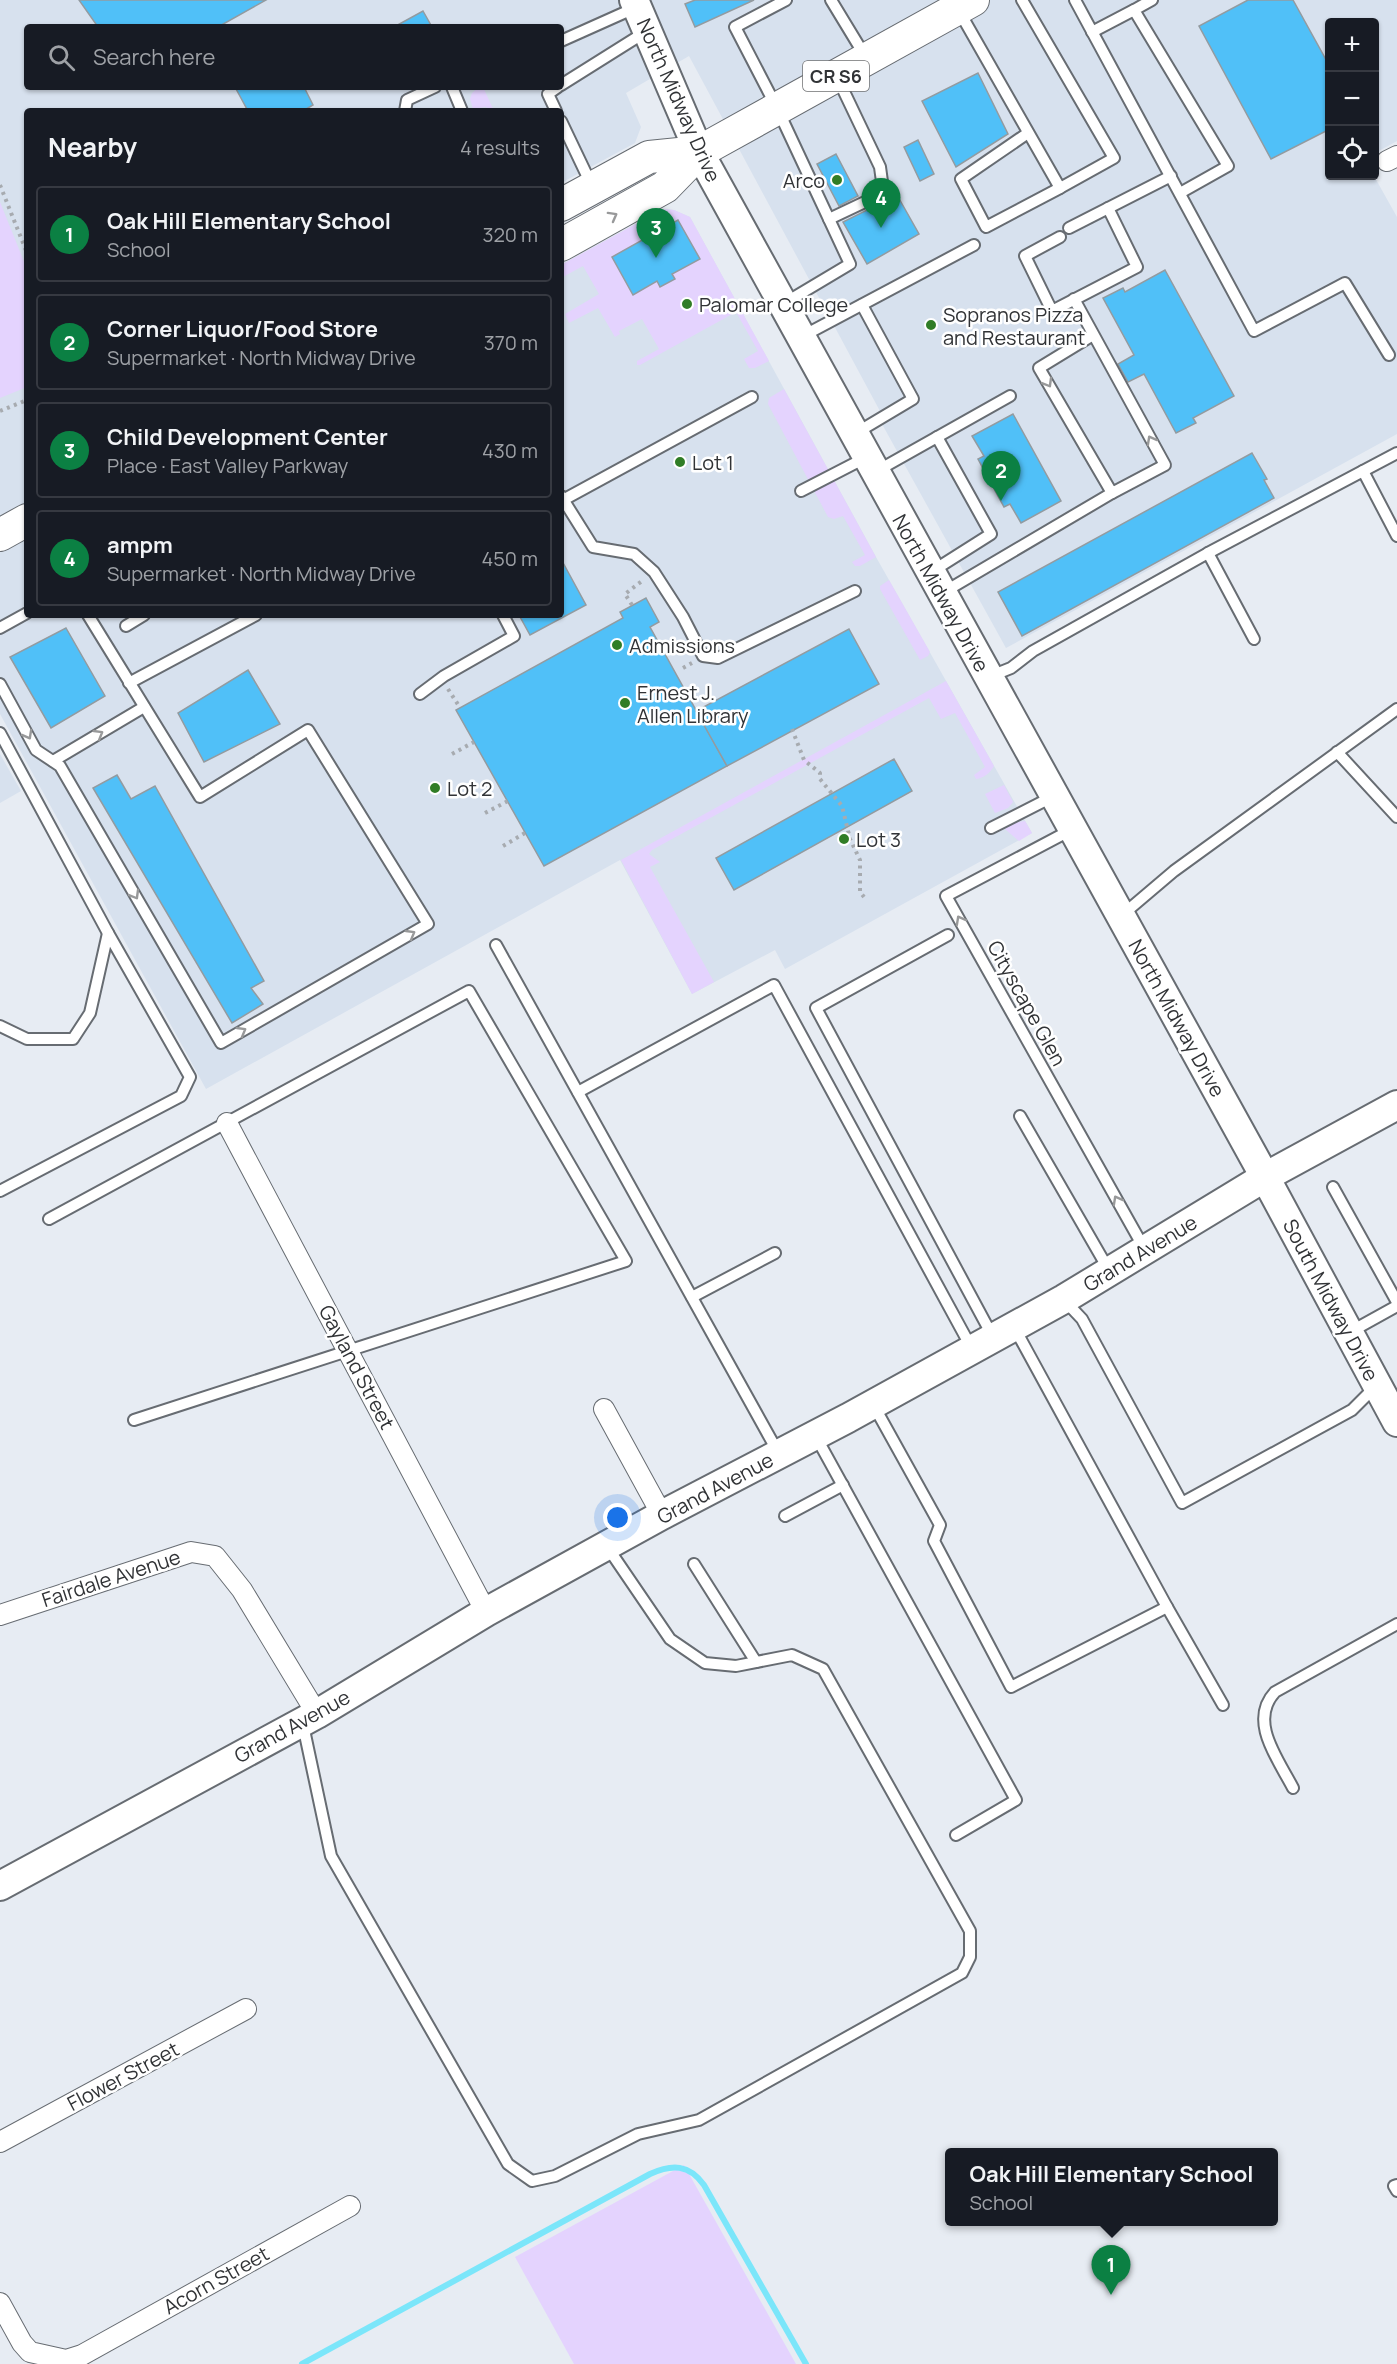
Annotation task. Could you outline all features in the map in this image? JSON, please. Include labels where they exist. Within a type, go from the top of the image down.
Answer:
[{"type":"main road","name":"CR S6","points":[[564,243],[665,187],[699,152],[965,4]]},
{"type":"main road","name":"North Midway Drive","points":[[640,13],[699,152],[1265,1177]]},
{"type":"main road","name":"CR S6","points":[[564,203],[649,157],[699,152]]},
{"type":"main road","points":[[0,534],[24,522]]},
{"type":"main road","name":"Grand Avenue","points":[[0,1886],[309,1718],[486,1612],[1064,1299],[1265,1177],[1397,1105]]},
{"type":"main road","name":"South Midway Drive","points":[[1265,1177],[1397,1422]]},
{"type":"street","name":"Gayland Street","points":[[227,1123],[486,1612]]},
{"type":"street","points":[[604,1409],[662,1515]]},
{"type":"street","name":"Fairdale Avenue","points":[[0,1616],[191,1552],[215,1556],[242,1590],[309,1718]]},
{"type":"street","name":"Flower Street","points":[[0,2142],[246,2010]]},
{"type":"street","name":"Acorn Street","points":[[0,2303],[22,2343],[30,2352],[66,2360],[82,2355],[350,2206]]},
{"type":"lane","points":[[782,304],[850,264],[777,108],[735,27],[786,0]]},
{"type":"lane","points":[[831,0],[867,59]]},
{"type":"lane","points":[[1022,0],[1114,158],[986,228],[961,179],[1028,133]]},
{"type":"lane","points":[[1075,0],[1254,331],[1345,284],[1389,355]]},
{"type":"lane","points":[[1092,32],[1152,0]]},
{"type":"lane","points":[[965,4],[1028,133],[1060,188]]},
{"type":"lane","points":[[1134,10],[1228,166],[1180,193]]},
{"type":"lane","points":[[564,40],[640,13]]},
{"type":"lane","points":[[564,82],[640,13]]},
{"type":"lane","points":[[830,219],[867,201],[882,189],[880,167],[836,76]]},
{"type":"lane","points":[[406,108],[407,100],[429,90]]},
{"type":"lane","points":[[453,90],[461,108]]},
{"type":"lane","points":[[554,90],[548,94],[555,108]]},
{"type":"lane","points":[[564,127],[593,188]]},
{"type":"lane","points":[[1069,228],[1171,176]]},
{"type":"lane","points":[[1060,237],[1025,256],[1052,311],[1137,267],[1108,208]]},
{"type":"lane","points":[[801,338],[974,245]]},
{"type":"lane","points":[[936,583],[1165,465],[1074,299]]},
{"type":"lane","points":[[862,305],[913,399],[865,454]]},
{"type":"lane","points":[[1093,336],[1040,368],[1112,493]]},
{"type":"lane","points":[[801,491],[865,454],[937,437],[1010,396]]},
{"type":"lane","points":[[564,497],[752,397]]},
{"type":"lane","points":[[936,583],[991,534],[937,437]]},
{"type":"lane","points":[[988,677],[1011,668],[1033,651],[1208,553],[1397,453]]},
{"type":"lane","points":[[1363,471],[1397,536]]},
{"type":"lane","points":[[564,501],[592,547],[634,554],[654,572],[683,617],[703,656],[718,658],[855,591]]},
{"type":"lane","points":[[1208,553],[1254,639]]},
{"type":"lane","points":[[0,628],[24,615]]},
{"type":"lane","points":[[0,684],[36,750],[60,766],[221,1043],[428,924],[308,730],[200,797],[90,618]]},
{"type":"lane","points":[[126,626],[139,618]]},
{"type":"lane","points":[[129,683],[250,618]]},
{"type":"lane","points":[[420,694],[444,676],[514,636],[505,618]]},
{"type":"lane","points":[[53,761],[144,707]]},
{"type":"lane","points":[[1121,916],[1174,871],[1397,709]]},
{"type":"lane","points":[[0,733],[108,933],[190,1077],[181,1096],[0,1191]]},
{"type":"lane","points":[[1337,752],[1397,816]]},
{"type":"lane","points":[[990,828],[1054,796]]},
{"type":"lane","name":"Cityscape Glen","points":[[1072,830],[946,896],[1146,1251]]},
{"type":"lane","points":[[0,1026],[27,1039],[73,1039],[90,1013],[108,933]]},
{"type":"lane","points":[[948,935],[816,1008],[994,1338]]},
{"type":"lane","points":[[496,945],[779,1454]]},
{"type":"lane","points":[[578,1092],[774,985],[994,1338],[1167,1607],[1223,1705]]},
{"type":"lane","points":[[50,1219],[469,991],[626,1261],[134,1420]]},
{"type":"lane","points":[[1020,1116],[1110,1272]]},
{"type":"lane","points":[[1333,1187],[1397,1304],[1348,1333]]},
{"type":"lane","points":[[692,1297],[775,1253]]},
{"type":"lane","points":[[1064,1299],[1082,1319],[1182,1503],[1352,1410],[1377,1385]]},
{"type":"lane","points":[[872,1404],[940,1525],[934,1541],[1011,1687],[1167,1607]]},
{"type":"lane","points":[[815,1435],[1016,1800],[956,1834]]},
{"type":"lane","points":[[785,1516],[843,1485]]},
{"type":"lane","points":[[309,1718],[331,1856],[508,2164],[532,2181],[555,2176],[638,2134],[699,2120],[962,1973],[970,1957],[970,1931],[823,1669],[792,1655],[736,1666],[705,1663],[669,1639],[607,1546]]},
{"type":"lane","points":[[694,1564],[756,1662]]},
{"type":"lane","points":[[1293,1788],[1264,1730],[1263,1715],[1268,1700],[1275,1692],[1397,1624]]},
{"type":"lane","points":[[1397,2185],[1394,2186],[1397,2191]]},
{"type":"path","points":[[0,185],[24,245]]},
{"type":"path","points":[[0,411],[24,401]]},
{"type":"path","points":[[632,606],[625,594],[654,572]]},
{"type":"path","points":[[792,729],[804,760],[820,773],[820,779],[842,806],[850,839],[860,860],[861,892],[864,897]]},
{"type":"path","points":[[452,754],[474,742]]},
{"type":"path","points":[[485,813],[508,801]]},
{"type":"path","points":[[503,846],[525,833]]},
{"type":"shaded area","points":[[0,0],[1397,0],[1397,141],[1379,151],[1379,18],[1325,18],[1325,180],[1376,180],[1397,217],[1397,434],[1006,648],[877,415],[881,413],[689,56],[626,93],[641,127],[635,143],[564,181],[564,108],[24,108],[24,618],[564,618],[564,263],[663,209],[674,210],[690,217],[876,557],[1032,833],[785,969],[775,950],[692,994],[620,860],[206,1089],[0,714]]},
{"type":"shaded area","points":[[476,90],[484,90],[493,108],[473,108],[470,99]]},
{"type":"shaded area","points":[[0,202],[24,262],[24,388],[0,398]]},
{"type":"shaded area","points":[[663,209],[674,210],[690,217],[769,361],[755,368],[749,368],[744,359],[758,351],[736,312],[637,365],[637,361],[659,349],[642,319],[619,331],[620,334],[615,337],[598,308],[569,323],[565,314],[599,294],[583,266],[564,276],[564,263]],"holes":[[[678,220],[700,259],[672,274],[675,279],[657,281],[632,295],[612,257]]]},
{"type":"shaded area","points":[[784,389],[876,557],[860,566],[855,566],[852,562],[865,555],[843,516],[834,519],[828,517],[768,404],[769,398]]},
{"type":"shaded area","points":[[889,580],[930,652],[928,656],[920,660],[880,589],[880,586]]},
{"type":"shaded area","points":[[946,681],[994,766],[984,776],[976,779],[974,775],[985,767],[955,713],[941,719],[929,698],[652,850],[649,854],[660,862],[650,867],[714,982],[692,994],[621,860]]},
{"type":"shaded area","points":[[0,754],[21,791],[0,803]]},
{"type":"shaded area","points":[[1004,785],[1013,802],[1008,808],[995,813],[985,794]]},
{"type":"shaded area","points":[[1025,821],[1032,833],[1019,841],[1005,829],[1013,823]]},
{"type":"shaded area","points":[[684,2165],[796,2364],[574,2364],[515,2257]]},
{"type":"building","points":[[79,0],[266,0],[223,24],[96,24]]},
{"type":"building","points":[[695,0],[754,0],[695,27],[685,4]]},
{"type":"building","points":[[1248,0],[1293,0],[1325,58],[1325,132],[1271,159],[1199,26]]},
{"type":"building","points":[[423,11],[430,24],[399,24]]},
{"type":"building","points":[[978,73],[1008,134],[956,167],[922,101]]},
{"type":"building","points":[[237,90],[306,90],[313,105],[308,108],[246,108]]},
{"type":"building","points":[[918,140],[934,174],[920,181],[904,147]]},
{"type":"building","name":"Arco","points":[[836,154],[858,196],[839,206],[817,164]]},
{"type":"building","points":[[897,195],[919,234],[867,264],[843,222]]},
{"type":"building","points":[[678,220],[700,259],[672,274],[675,279],[660,287],[657,281],[633,295],[612,257]]},
{"type":"building","points":[[1165,270],[1234,396],[1193,418],[1196,423],[1176,433],[1144,374],[1128,382],[1118,364],[1134,355],[1103,298],[1123,288],[1125,292]]},
{"type":"building","points":[[1013,414],[1061,501],[1021,523],[1010,504],[1004,507],[978,459],[984,456],[972,436]]},
{"type":"building","points":[[1252,453],[1267,479],[1264,480],[1274,498],[1022,636],[998,592]]},
{"type":"building","points":[[564,565],[586,605],[564,617]]},
{"type":"building","points":[[646,598],[659,622],[650,627],[727,766],[544,866],[456,710],[623,618],[620,612]]},
{"type":"building","points":[[521,618],[562,618],[530,635]]},
{"type":"building","points":[[66,628],[105,696],[51,728],[10,657]]},
{"type":"building","points":[[849,629],[879,684],[727,766],[696,711]]},
{"type":"building","points":[[248,670],[280,724],[204,762],[178,713]]},
{"type":"building","points":[[894,759],[912,791],[734,890],[716,858]]},
{"type":"building","points":[[117,775],[131,799],[155,786],[264,981],[251,988],[263,1004],[232,1023],[93,788]]},
{"type":"waterway","points":[[302,2364],[650,2174],[673,2168],[692,2173],[704,2185],[806,2364]]},
{"type":"place","name":"Arco","points":[[837,180]]},
{"type":"place","name":"ampm","points":[[881,228]]},
{"type":"place","name":"Child Development Center","points":[[656,258]]},
{"type":"place","name":"Palomar College","points":[[687,304]]},
{"type":"place","name":"Sopranos Pizza and Restaurant","points":[[931,325]]},
{"type":"place","name":"Lot 1","points":[[680,462]]},
{"type":"place","name":"Corner Liquor/Food Store","points":[[1001,501]]},
{"type":"place","name":"Admissions","points":[[617,645]]},
{"type":"place","name":"Ernest J. Allen Library","points":[[625,703]]},
{"type":"place","name":"Lot 2","points":[[435,788]]},
{"type":"place","name":"Lot 3","points":[[844,839]]},
{"type":"place","name":"Oak Hill Elementary School","points":[[1111,2295]]}]
